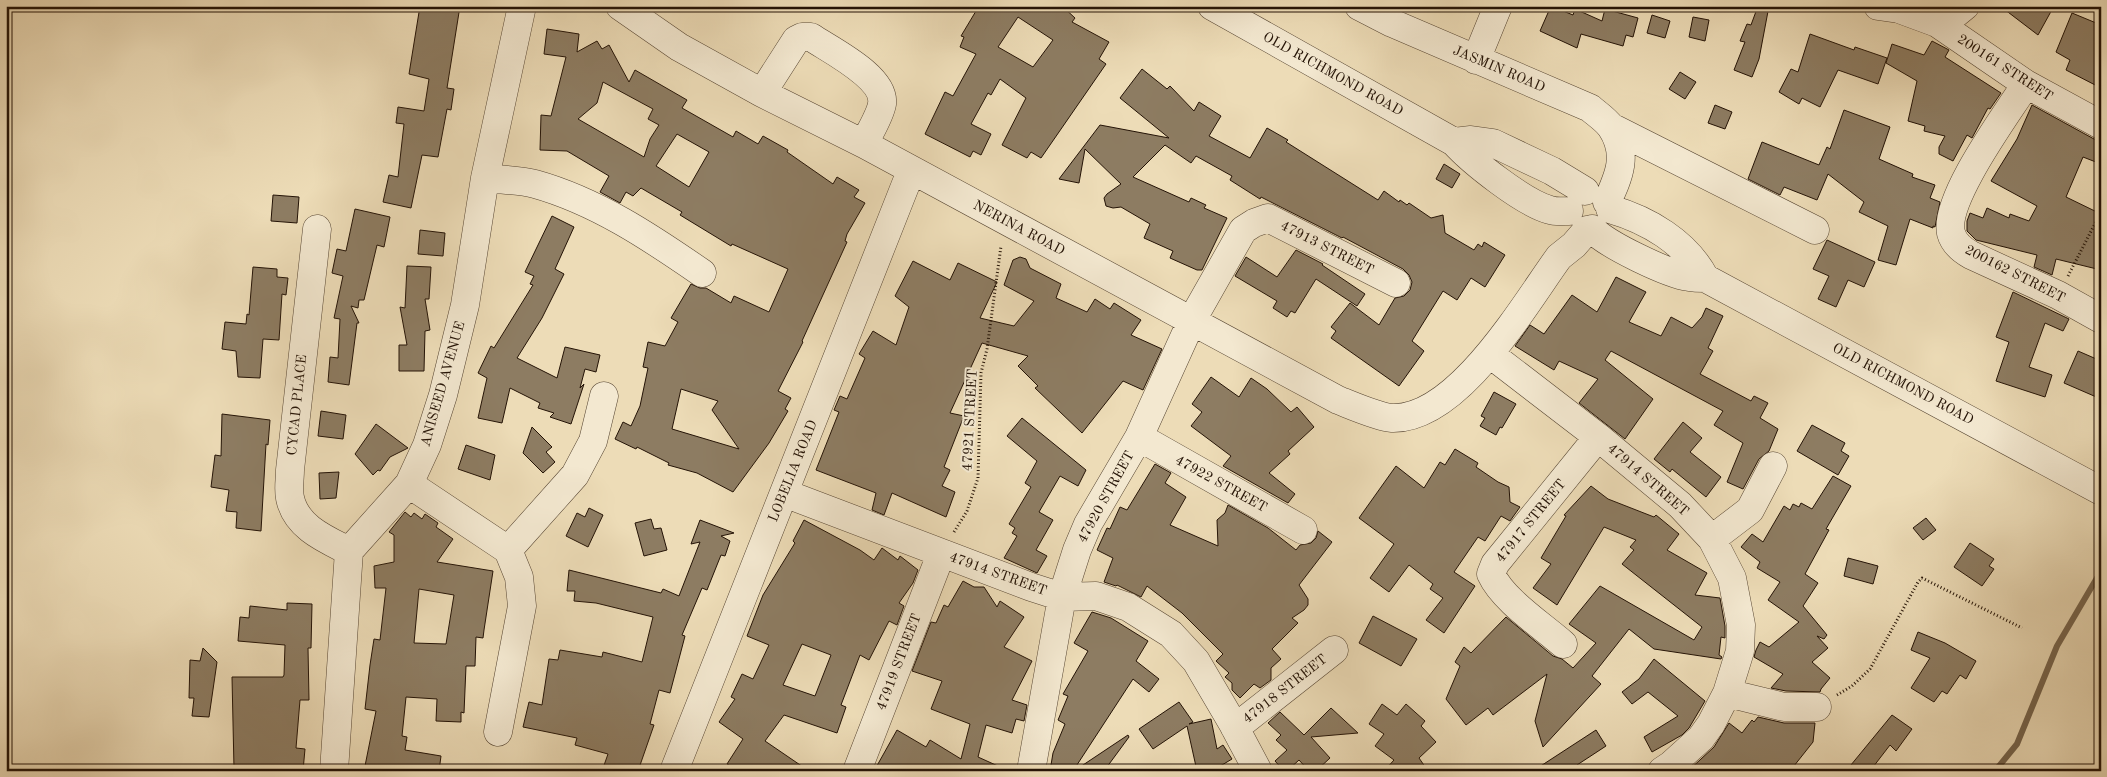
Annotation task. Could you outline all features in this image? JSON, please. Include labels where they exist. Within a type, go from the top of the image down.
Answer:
[{"type":"street","name":"ANISEED AVENUE","points":[[349,551],[409,484],[427,445],[445,386],[465,305],[486,178],[522,6]]},
{"type":"street","name":"NERINA ROAD","points":[[620,6],[679,47],[762,93],[864,144],[1338,400],[1390,418],[1408,417],[1428,410],[1454,391],[1490,354]]},
{"type":"street","name":"OLD RICHMOND ROAD","points":[[1212,6],[1454,142],[1466,156],[1538,205],[1550,210],[1589,210],[1630,214],[1682,246],[1697,262],[1705,278],[2101,490]]},
{"type":"street","name":"JASMIN ROAD","points":[[1359,6],[1392,23],[1590,108],[1616,139],[1815,230]]},
{"type":"street","points":[[1476,60],[1498,6]]},
{"type":"street","name":"200161 STREET","points":[[1878,6],[1899,10],[1937,23],[2026,84],[2101,125]]},
{"type":"street","points":[[1937,23],[1954,15],[1965,6]]},
{"type":"street","points":[[762,93],[796,40],[802,37],[811,37],[863,71],[881,92],[882,104],[864,144]]},
{"type":"street","name":"200162 STREET","points":[[2026,84],[1970,172],[1951,220],[1951,232],[1954,241],[1961,249],[1971,255],[2058,295],[2101,319]]},
{"type":"street","points":[[1490,354],[1558,257],[1561,236],[1589,210],[1619,174],[1616,139]]},
{"type":"street","name":"OLD RICHMOND ROAD","points":[[1454,142],[1470,140],[1493,143],[1552,171],[1589,210]]},
{"type":"street","name":"LOBELIA ROAD","points":[[674,771],[911,171]]},
{"type":"street","points":[[486,178],[533,183],[566,194],[648,236],[702,273]]},
{"type":"street","name":"47913 STREET","points":[[1192,320],[1243,230],[1254,223],[1268,218],[1396,283]]},
{"type":"street","name":"CYCAD PLACE","points":[[317,230],[290,470],[290,498],[297,515],[307,527],[349,551]]},
{"type":"street","name":"47920 STREET","points":[[1031,771],[1062,597],[1077,550],[1088,524],[1139,437],[1192,320]]},
{"type":"street","name":"47914 STREET","points":[[1490,354],[1598,437],[1680,505],[1712,539],[1732,578],[1741,625],[1740,651],[1727,693],[1711,724],[1701,738],[1662,771]]},
{"type":"street","points":[[508,550],[575,475],[593,441],[604,396]]},
{"type":"street","name":"47922 STREET","points":[[1139,437],[1303,530]]},
{"type":"street","name":"47917 STREET","points":[[1563,644],[1509,598],[1496,584],[1491,574],[1495,564],[1598,437]]},
{"type":"street","points":[[1712,539],[1750,510],[1773,466]]},
{"type":"street","points":[[409,484],[508,550],[519,577],[522,606],[498,732]]},
{"type":"street","name":"47914 STREET","points":[[784,493],[1031,588],[1062,597],[1096,596],[1128,607],[1171,634],[1196,661],[1258,771]]},
{"type":"street","points":[[334,771],[349,551]]},
{"type":"street","name":"47919 STREET","points":[[857,771],[941,554]]},
{"type":"street","name":"47918 STREET","points":[[1235,728],[1334,650]]},
{"type":"street","points":[[1727,693],[1784,707],[1817,707]]},
{"type":"path","points":[[2058,295],[2101,212]]},
{"type":"path","name":"47921 STREET","points":[[941,554],[967,511],[978,478],[981,373],[987,349],[1004,220]]},
{"type":"path","points":[[1817,707],[1852,686],[1870,669],[1897,618],[1922,578],[2022,628]]},
{"type":"building","points":[[420,6],[460,6],[447,88],[454,89],[451,110],[447,109],[438,157],[422,155],[411,208],[383,202],[389,175],[398,177],[404,124],[396,123],[398,107],[424,111],[429,79],[409,74]]},
{"type":"building","points":[[979,6],[1062,6],[1075,18],[1072,22],[1109,42],[1099,59],[1106,64],[1041,158],[1031,152],[1027,158],[1002,145],[1026,98],[1000,79],[991,95],[988,93],[971,124],[991,134],[981,155],[973,151],[970,157],[925,134],[945,92],[953,96],[976,54],[960,47],[964,37],[961,36]],"holes":[[[1018,17],[1053,40],[1033,67],[998,47]]]},
{"type":"building","points":[[1551,6],[1573,15],[1575,9],[1602,21],[1605,9],[1638,18],[1633,37],[1626,35],[1623,46],[1581,34],[1577,48],[1540,31]]},
{"type":"building","points":[[1758,6],[1769,6],[1759,59],[1752,77],[1734,70],[1745,42],[1740,41],[1747,24],[1751,25]]},
{"type":"building","points":[[2000,6],[2054,6],[2038,35]]},
{"type":"building","points":[[2072,13],[2101,25],[2101,88],[2066,70],[2070,60],[2056,52]]},
{"type":"building","points":[[1652,15],[1670,21],[1665,38],[1647,33]]},
{"type":"building","points":[[1693,17],[1709,20],[1705,41],[1689,37]]},
{"type":"building","points":[[547,29],[579,34],[577,52],[597,41],[602,49],[609,45],[629,82],[635,70],[687,100],[682,108],[733,137],[736,131],[758,144],[763,136],[788,150],[787,152],[833,184],[837,177],[859,190],[854,197],[865,203],[847,234],[845,241],[847,242],[803,342],[778,391],[791,398],[785,409],[788,411],[769,443],[733,492],[697,473],[668,465],[669,463],[637,447],[636,449],[615,439],[623,422],[631,426],[640,406],[648,368],[643,367],[648,342],[665,346],[678,322],[671,318],[691,284],[700,288],[706,288],[731,303],[734,296],[769,312],[788,269],[732,244],[731,246],[680,215],[682,212],[641,188],[633,196],[626,192],[620,203],[600,192],[609,176],[567,151],[540,150],[541,115],[551,116],[566,57],[544,54]],"holes":[[[603,82],[653,109],[648,119],[659,125],[650,139],[644,157],[578,119],[597,103]],[[677,134],[709,152],[689,187],[656,166]],[[681,389],[718,401],[712,410],[739,449],[672,429]]]},
{"type":"building","points":[[1810,34],[1854,50],[1855,47],[1887,58],[1878,84],[1838,70],[1820,107],[1802,98],[1799,104],[1779,92],[1791,69],[1798,72]]},
{"type":"building","points":[[1932,41],[1949,50],[1945,57],[2001,93],[1990,109],[1988,108],[1972,138],[1967,135],[1953,161],[1939,154],[1939,147],[1945,136],[1924,131],[1925,126],[1908,121],[1917,81],[1886,63],[1892,44],[1924,55]]},
{"type":"building","points":[[1142,69],[1167,89],[1170,86],[1194,111],[1199,102],[1221,116],[1209,136],[1250,158],[1267,128],[1378,200],[1384,191],[1399,202],[1400,200],[1407,205],[1409,203],[1431,218],[1443,215],[1445,233],[1474,250],[1478,244],[1482,247],[1484,242],[1505,255],[1485,287],[1471,278],[1457,300],[1443,291],[1412,341],[1424,351],[1399,386],[1331,338],[1336,331],[1331,327],[1350,303],[1379,325],[1395,298],[1404,296],[1410,290],[1412,282],[1409,275],[1403,269],[1343,237],[1261,197],[1260,199],[1230,180],[1232,176],[1196,156],[1191,163],[1165,145],[1133,177],[1189,202],[1191,198],[1206,205],[1204,208],[1227,218],[1202,270],[1197,270],[1170,258],[1173,251],[1144,238],[1150,224],[1121,207],[1113,208],[1106,206],[1104,198],[1121,184],[1085,149],[1079,183],[1059,179],[1100,125],[1169,138],[1120,98]]},
{"type":"building","points":[[1680,72],[1696,82],[1685,99],[1669,89]]},
{"type":"building","points":[[1715,105],[1732,112],[1725,129],[1708,123]]},
{"type":"building","points":[[2032,105],[2101,141],[2101,164],[2083,157],[2066,197],[2101,214],[2101,270],[2056,259],[2052,275],[2034,267],[2037,255],[1976,240],[1967,231],[1967,221],[1970,213],[1983,218],[1987,208],[2009,218],[2010,214],[2029,221],[2037,206],[1991,181],[2017,139]]},
{"type":"building","points":[[1844,110],[1890,127],[1879,159],[1913,174],[1912,177],[1935,185],[1930,198],[1940,202],[1935,227],[1933,226],[1933,228],[1910,219],[1896,265],[1878,260],[1888,226],[1859,212],[1864,202],[1828,174],[1817,200],[1784,187],[1780,195],[1748,179],[1762,142],[1819,165],[1827,147],[1830,149]]},
{"type":"building","points":[[1444,164],[1460,174],[1452,188],[1436,179]]},
{"type":"building","points":[[273,195],[299,197],[297,223],[271,221]]},
{"type":"building","points":[[355,209],[390,217],[384,247],[377,245],[364,300],[359,300],[358,308],[351,306],[359,323],[357,323],[349,385],[328,382],[330,357],[338,358],[340,319],[334,318],[343,276],[332,273],[337,249],[346,251]]},
{"type":"building","points":[[552,216],[574,227],[555,269],[564,274],[542,318],[517,358],[557,378],[565,347],[600,355],[596,372],[585,369],[580,388],[584,384],[571,424],[550,417],[554,413],[538,408],[540,403],[510,388],[502,423],[478,418],[487,378],[478,373],[491,346],[494,348],[533,285],[530,284],[534,276],[525,272]]},
{"type":"building","points":[[420,230],[445,233],[443,256],[418,254]]},
{"type":"building","points":[[1827,240],[1875,262],[1864,287],[1848,280],[1836,307],[1818,299],[1829,276],[1813,269]]},
{"type":"building","points":[[1296,250],[1323,264],[1365,294],[1357,306],[1316,279],[1295,313],[1291,311],[1287,317],[1273,308],[1277,301],[1235,276],[1246,257],[1277,277]]},
{"type":"building","points":[[1020,257],[1026,259],[1030,268],[1061,284],[1056,298],[1087,312],[1095,299],[1110,309],[1114,303],[1141,320],[1131,335],[1162,349],[1143,390],[1123,381],[1082,433],[1035,388],[1038,386],[1018,366],[1028,356],[982,343],[950,413],[964,416],[944,467],[950,470],[942,486],[955,492],[946,517],[892,493],[884,515],[872,510],[876,493],[816,470],[839,412],[834,410],[840,396],[847,399],[865,358],[859,354],[873,331],[896,345],[909,307],[895,296],[913,261],[950,280],[958,263],[997,282],[980,318],[1014,326],[1034,301],[1004,285],[1013,260]]},
{"type":"building","points":[[407,266],[431,267],[429,299],[425,299],[430,330],[425,331],[424,371],[399,371],[399,345],[407,345],[400,307],[405,308]]},
{"type":"building","points":[[253,267],[277,269],[277,277],[288,278],[286,295],[282,294],[279,340],[263,339],[260,378],[238,377],[236,351],[222,349],[225,322],[246,324],[247,314],[249,315]]},
{"type":"building","points":[[1616,277],[1646,292],[1629,322],[1661,336],[1671,317],[1692,328],[1702,317],[1706,308],[1723,316],[1708,348],[1713,351],[1700,374],[1751,401],[1754,396],[1768,403],[1760,418],[1778,429],[1769,451],[1759,459],[1743,489],[1727,482],[1743,443],[1714,425],[1723,411],[1611,351],[1605,360],[1653,399],[1625,439],[1579,403],[1598,379],[1559,361],[1554,370],[1515,346],[1530,325],[1544,334],[1572,295],[1597,312]]},
{"type":"building","points":[[2013,292],[2069,319],[2063,331],[2045,323],[2029,367],[2052,375],[2045,397],[1996,381],[2009,342],[1996,337]]},
{"type":"building","points":[[2078,351],[2101,361],[2101,399],[2064,383]]},
{"type":"building","points":[[1211,377],[1239,397],[1251,378],[1267,389],[1291,412],[1297,407],[1314,427],[1288,451],[1290,454],[1269,473],[1295,494],[1288,503],[1223,466],[1231,456],[1191,426],[1202,412],[1192,404]]},
{"type":"building","points":[[1494,392],[1516,404],[1496,435],[1480,426],[1485,418],[1481,416]]},
{"type":"building","points":[[321,411],[346,415],[343,439],[318,436]]},
{"type":"building","points":[[222,414],[270,420],[268,445],[266,444],[261,531],[236,528],[237,512],[226,511],[229,490],[211,487],[215,455],[221,456]]},
{"type":"building","points":[[1022,418],[1086,470],[1078,486],[1060,476],[1039,512],[1053,520],[1036,550],[1047,556],[1037,573],[1004,558],[1017,536],[1012,533],[1015,528],[1009,524],[1031,487],[1025,483],[1037,461],[1007,436]]},
{"type":"building","points":[[1683,422],[1702,438],[1690,452],[1721,477],[1706,497],[1672,469],[1670,472],[1654,459]]},
{"type":"building","points":[[376,424],[408,448],[390,457],[380,471],[378,470],[373,475],[355,454]]},
{"type":"building","points":[[1812,425],[1845,443],[1841,451],[1849,456],[1838,475],[1797,451]]},
{"type":"building","points":[[532,427],[552,447],[546,452],[555,462],[543,473],[523,453]]},
{"type":"building","points":[[466,445],[495,455],[490,480],[458,469]]},
{"type":"building","points":[[1455,449],[1478,463],[1476,467],[1509,487],[1510,502],[1520,507],[1510,521],[1501,516],[1485,541],[1478,537],[1454,572],[1475,586],[1444,633],[1426,620],[1443,598],[1430,589],[1433,584],[1409,565],[1389,592],[1370,578],[1394,544],[1359,518],[1396,466],[1424,488],[1440,462],[1445,465]]},
{"type":"building","points":[[1155,464],[1171,473],[1165,483],[1186,497],[1170,525],[1218,546],[1217,520],[1225,513],[1228,505],[1268,528],[1296,550],[1300,545],[1311,543],[1316,538],[1318,531],[1332,542],[1299,585],[1308,599],[1308,605],[1292,618],[1298,623],[1272,649],[1281,659],[1271,668],[1271,680],[1260,688],[1254,684],[1240,698],[1232,690],[1232,683],[1225,677],[1229,673],[1216,661],[1223,654],[1182,613],[1147,586],[1141,597],[1117,585],[1104,582],[1113,558],[1097,550],[1107,528],[1110,529],[1120,507],[1127,510]]},
{"type":"building","points":[[339,472],[336,498],[320,499],[319,473]]},
{"type":"building","points":[[1833,476],[1851,486],[1826,529],[1829,530],[1805,574],[1818,583],[1803,606],[1827,635],[1824,639],[1817,636],[1828,648],[1812,662],[1830,678],[1820,692],[1786,691],[1771,688],[1783,674],[1754,657],[1756,650],[1760,642],[1769,647],[1799,622],[1768,600],[1780,582],[1757,568],[1760,562],[1741,547],[1752,534],[1763,542],[1784,506],[1790,510],[1793,504],[1799,507],[1801,503],[1812,509]]},
{"type":"building","points":[[1591,486],[1608,499],[1654,517],[1656,515],[1679,534],[1667,550],[1707,573],[1695,595],[1720,598],[1725,626],[1725,638],[1721,637],[1719,655],[1722,657],[1721,659],[1654,649],[1629,629],[1592,676],[1601,684],[1543,747],[1535,721],[1547,674],[1493,715],[1488,708],[1466,725],[1446,699],[1460,666],[1455,662],[1464,647],[1471,653],[1506,617],[1553,656],[1562,659],[1573,668],[1596,643],[1569,624],[1600,586],[1694,640],[1702,627],[1622,564],[1634,550],[1630,547],[1636,540],[1604,527],[1557,605],[1533,588],[1551,564],[1541,558],[1566,516],[1564,515]]},
{"type":"building","points":[[589,508],[603,515],[588,547],[566,536],[577,513],[585,517]]},
{"type":"building","points":[[405,512],[411,517],[414,513],[422,519],[425,514],[438,523],[436,527],[453,539],[437,562],[493,571],[483,638],[476,637],[475,666],[466,666],[464,713],[461,712],[461,722],[436,721],[437,699],[406,697],[402,736],[407,737],[405,750],[441,756],[439,771],[364,771],[376,711],[365,709],[370,665],[374,639],[380,640],[386,588],[375,588],[374,566],[394,562],[394,535],[389,532]],"holes":[[[419,589],[454,595],[446,644],[414,643]]]},
{"type":"building","points":[[1926,518],[1936,530],[1923,540],[1913,528]]},
{"type":"building","points":[[651,519],[654,529],[661,528],[667,550],[644,556],[635,523]]},
{"type":"building","points":[[700,520],[734,533],[721,536],[730,541],[725,556],[721,555],[707,590],[702,588],[682,635],[685,636],[670,693],[659,690],[650,724],[654,725],[638,771],[602,771],[608,754],[575,745],[577,738],[523,727],[529,702],[542,705],[549,659],[558,660],[560,650],[602,657],[603,652],[642,662],[653,617],[596,603],[574,601],[575,591],[567,591],[569,570],[661,593],[663,589],[679,596],[700,542],[691,544]]},
{"type":"building","points":[[804,520],[860,550],[874,560],[882,548],[898,560],[900,556],[918,570],[913,583],[899,603],[904,606],[897,625],[889,621],[869,660],[860,655],[841,705],[846,707],[837,733],[784,715],[765,741],[809,771],[726,771],[729,765],[727,764],[743,739],[719,722],[735,699],[731,697],[742,674],[753,679],[769,645],[747,636],[763,595],[795,543],[793,541]],"holes":[[[802,644],[831,655],[815,696],[783,685]]]},
{"type":"building","points":[[1970,543],[1994,559],[1989,566],[1994,569],[1982,586],[1954,567]]},
{"type":"building","points":[[1848,558],[1878,566],[1873,584],[1844,576]]},
{"type":"building","points":[[963,581],[974,587],[984,587],[997,607],[1000,601],[1024,617],[1004,647],[1032,661],[1012,700],[1027,705],[1024,721],[1016,719],[1012,733],[986,725],[978,757],[1009,771],[874,771],[897,730],[926,747],[930,740],[961,759],[970,724],[931,709],[942,681],[912,671],[931,622],[936,623],[944,605],[948,607]]},
{"type":"building","points":[[287,603],[312,604],[311,648],[308,648],[309,700],[300,700],[296,748],[305,749],[303,771],[277,771],[277,767],[234,768],[232,677],[283,677],[284,675],[285,645],[238,641],[240,617],[249,618],[250,606],[287,610]]},
{"type":"building","points":[[1092,612],[1111,618],[1148,641],[1136,661],[1159,679],[1149,692],[1133,679],[1073,771],[1050,771],[1053,753],[1065,724],[1058,720],[1068,696],[1063,694],[1088,651],[1074,643]]},
{"type":"building","points":[[1373,616],[1417,639],[1401,666],[1359,643]]},
{"type":"building","points":[[1918,632],[1945,643],[1976,661],[1966,679],[1960,675],[1947,694],[1942,691],[1934,702],[1911,688],[1930,658],[1911,650]]},
{"type":"building","points":[[203,648],[217,662],[209,717],[192,716],[194,698],[189,698],[190,660],[200,661]]},
{"type":"building","points":[[1654,659],[1705,701],[1689,728],[1682,735],[1652,752],[1644,737],[1678,716],[1648,692],[1632,704],[1622,692],[1639,679]]},
{"type":"building","points":[[1179,702],[1193,722],[1189,724],[1211,719],[1217,749],[1223,745],[1232,759],[1212,771],[1197,771],[1187,726],[1153,749],[1139,729]]},
{"type":"building","points":[[1382,704],[1397,715],[1406,704],[1425,721],[1421,726],[1436,742],[1419,758],[1428,771],[1384,771],[1394,760],[1375,746],[1384,734],[1369,724]]},
{"type":"building","points":[[1331,708],[1358,733],[1311,737],[1330,758],[1316,771],[1309,771],[1299,760],[1287,771],[1284,771],[1275,761],[1287,750],[1276,740],[1281,735],[1268,723],[1280,712],[1304,735]]},
{"type":"building","points":[[1892,715],[1912,729],[1896,751],[1890,745],[1870,771],[1846,771]]},
{"type":"building","points":[[1758,717],[1784,723],[1815,723],[1813,742],[1790,771],[1688,771],[1714,747],[1729,723],[1742,733],[1752,720],[1754,722]]},
{"type":"building","points":[[1596,730],[1606,746],[1577,765],[1578,771],[1533,771]]},
{"type":"building","points":[[1128,735],[1129,737],[1104,771],[1074,771]]},
{"type":"waterway","points":[[1995,771],[2017,744],[2057,646],[2101,571]]}]
